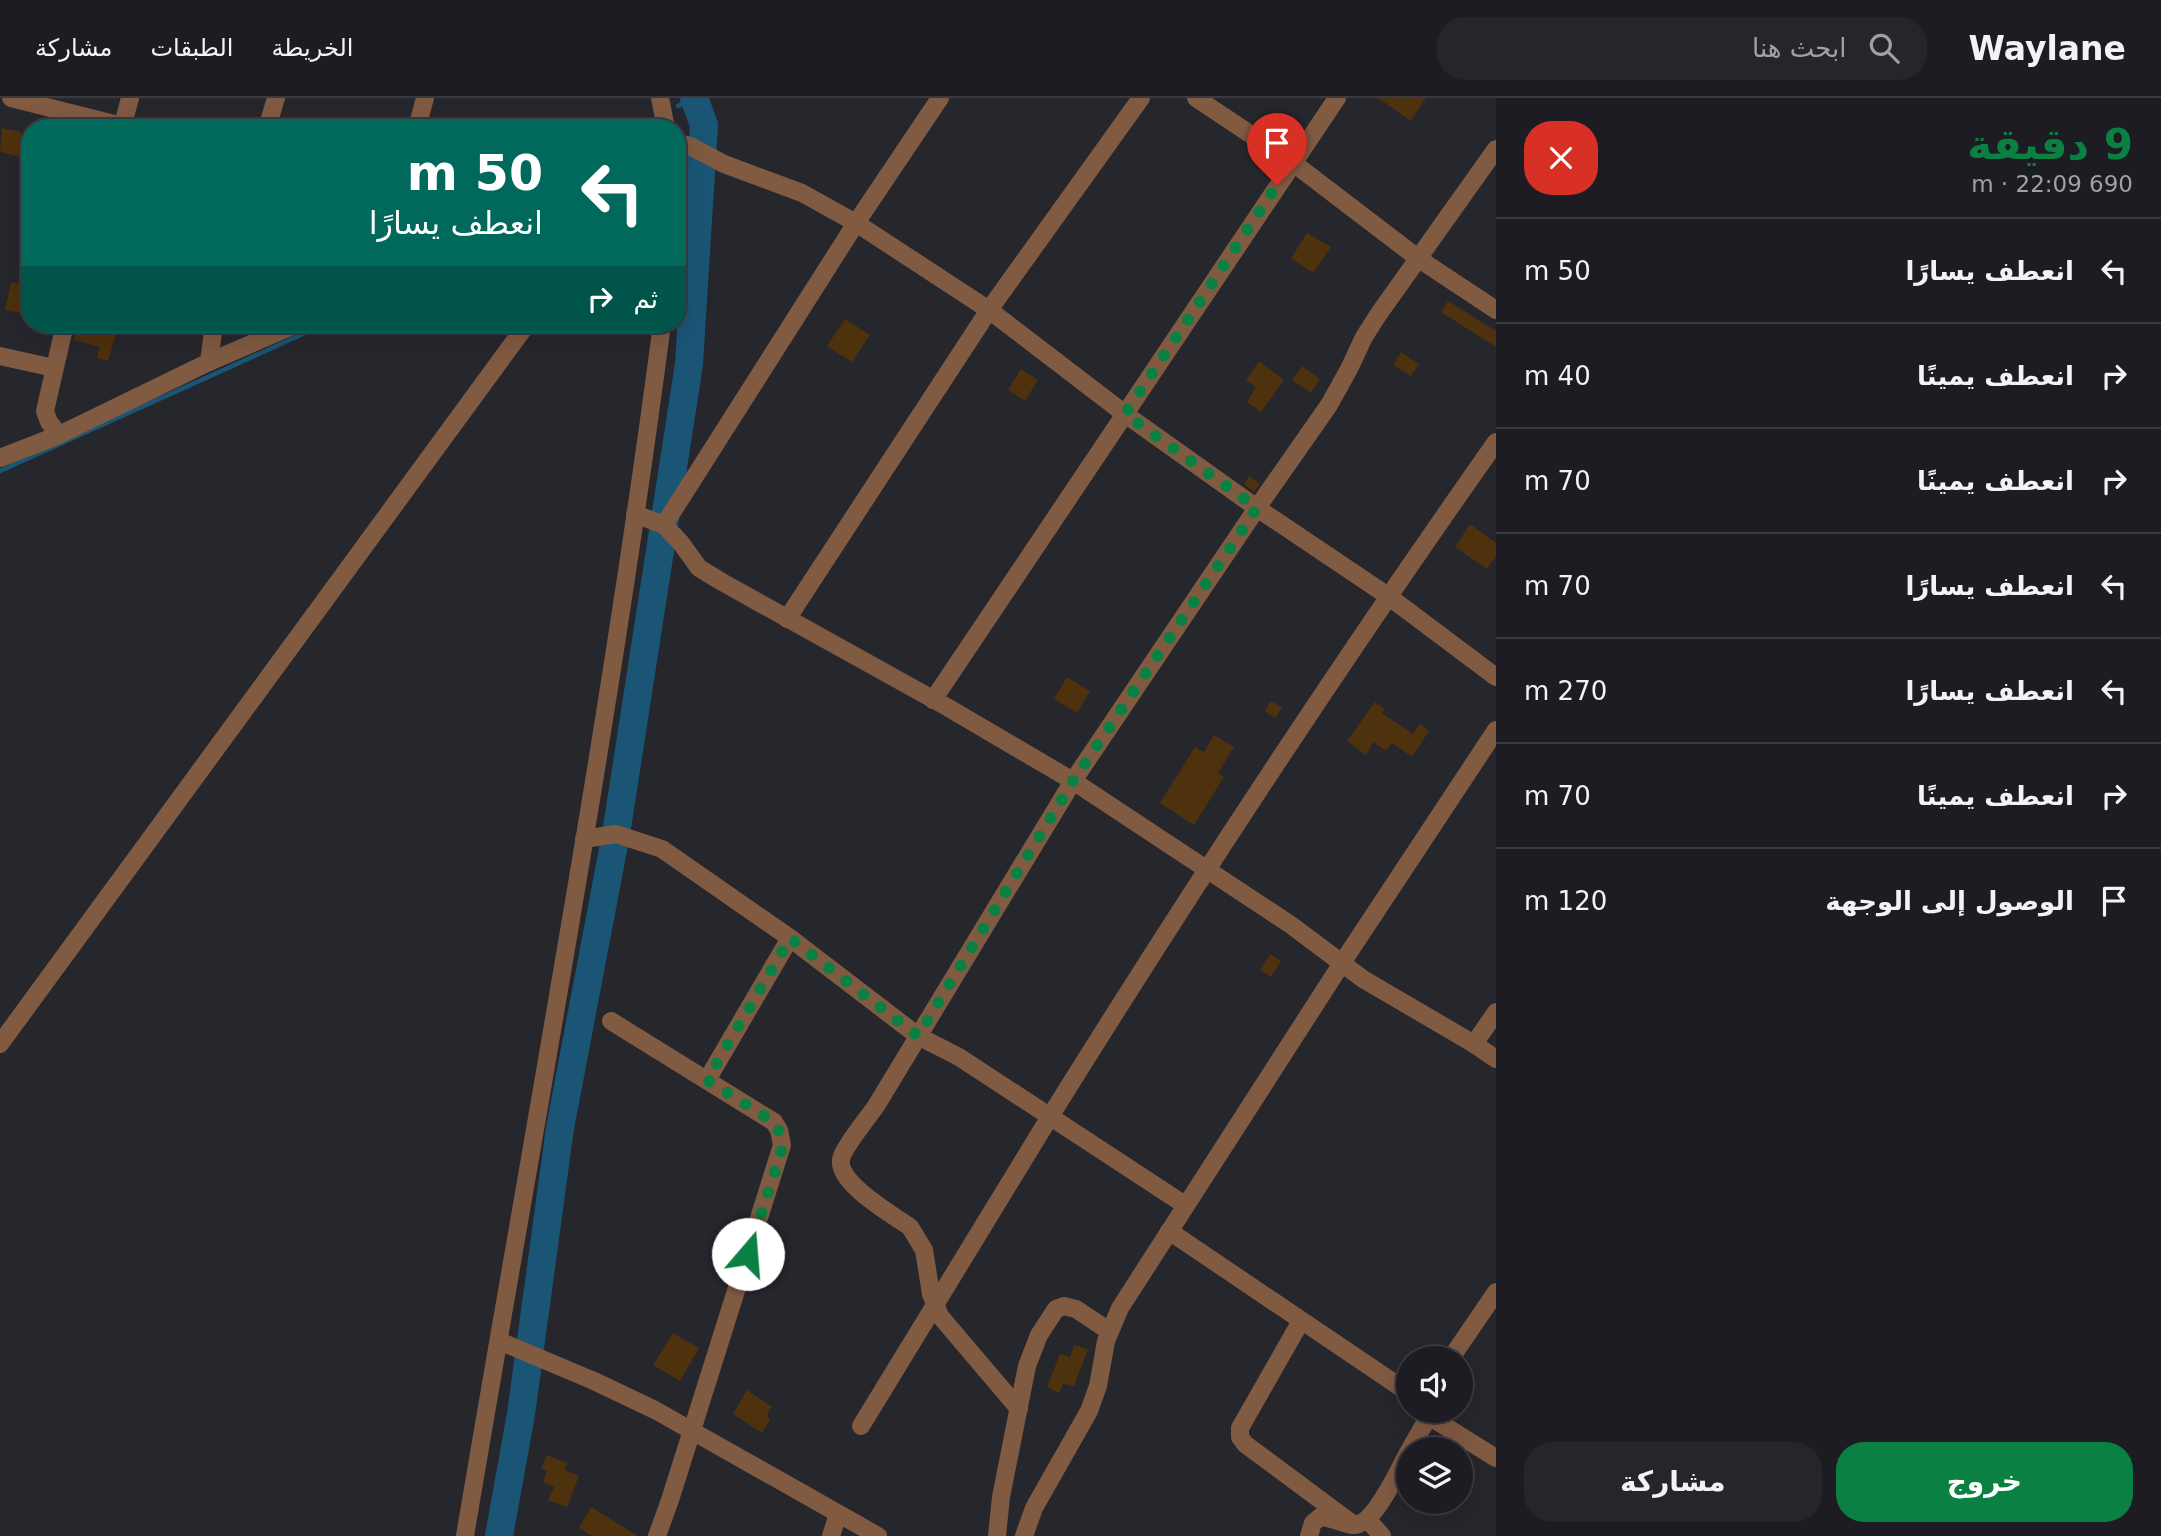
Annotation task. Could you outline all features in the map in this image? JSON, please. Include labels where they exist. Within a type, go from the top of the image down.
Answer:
[{"type":"street","points":[[12,98],[93,119]]},
{"type":"street","points":[[126,119],[130,98]]},
{"type":"street","points":[[270,119],[276,98]]},
{"type":"street","points":[[419,119],[425,98]]},
{"type":"street","points":[[660,98],[664,119]]},
{"type":"street","points":[[787,619],[989,310],[1141,98]]},
{"type":"street","points":[[1196,98],[1293,162],[1419,259],[1496,310]]},
{"type":"street","points":[[933,700],[1337,98]]},
{"type":"street","points":[[664,525],[931,101]]},
{"type":"street","points":[[686,145],[724,164],[802,194],[856,223],[989,310],[1125,414],[1257,508],[1388,596],[1496,677]]},
{"type":"street","points":[[1019,1409],[946,1325],[935,1306],[927,1259],[916,1234],[846,1179],[841,1167],[841,1157],[876,1106],[1073,781],[1329,405],[1364,337],[1496,149]]},
{"type":"street","points":[[59,435],[49,422],[46,411],[63,333]]},
{"type":"street","points":[[209,362],[213,333]]},
{"type":"street","points":[[0,458],[59,435],[209,362],[276,333]]},
{"type":"street","points":[[0,1044],[520,333]]},
{"type":"street","points":[[465,1536],[554,1024],[635,514],[661,333]]},
{"type":"street","points":[[0,356],[54,368]]},
{"type":"street","points":[[861,1426],[1050,1116],[1208,868],[1388,596],[1496,442]]},
{"type":"street","points":[[635,514],[664,525],[699,568],[1073,781],[1292,925],[1363,979],[1496,1059]]},
{"type":"street","points":[[1024,1536],[1034,1508],[1089,1411],[1098,1386],[1109,1331],[1120,1308],[1496,730]]},
{"type":"street","points":[[584,839],[616,834],[662,849],[790,938],[918,1036],[959,1057],[1185,1205]]},
{"type":"street","points":[[707,1080],[790,938]]},
{"type":"street","points":[[1475,1044],[1496,1012]]},
{"type":"street","points":[[611,1021],[774,1122],[782,1145],[657,1536]]},
{"type":"street","points":[[1168,1231],[1396,1385]]},
{"type":"street","points":[[1459,1346],[1496,1292]]},
{"type":"street","points":[[997,1536],[1000,1504],[1019,1409],[1032,1350],[1039,1335],[1056,1309],[1064,1306],[1076,1309],[1109,1331]]},
{"type":"street","points":[[1301,1321],[1240,1429],[1240,1437],[1245,1444],[1382,1536]]},
{"type":"street","points":[[499,1342],[625,1395],[878,1536]]},
{"type":"street","points":[[1443,1423],[1496,1458]]},
{"type":"street","points":[[1309,1536],[1313,1523],[1320,1517],[1361,1522],[1373,1514],[1396,1473]]},
{"type":"street","points":[[831,1536],[838,1514]]},
{"type":"building","points":[[1378,98],[1426,98],[1411,121]]},
{"type":"building","points":[[2,128],[21,132],[21,157],[0,152]]},
{"type":"building","points":[[1307,233],[1331,247],[1313,273],[1291,258]]},
{"type":"building","points":[[11,282],[21,284],[21,313],[5,310]]},
{"type":"building","points":[[1448,301],[1496,331],[1496,347],[1441,312]]},
{"type":"building","points":[[845,319],[870,335],[852,362],[827,346]]},
{"type":"building","points":[[76,333],[116,333],[108,361],[97,358],[100,347],[74,340]]},
{"type":"building","points":[[1401,352],[1419,364],[1411,376],[1393,365]]},
{"type":"building","points":[[1259,361],[1284,380],[1261,412],[1247,402],[1256,387],[1246,380]]},
{"type":"building","points":[[1302,366],[1320,379],[1311,393],[1292,380]]},
{"type":"building","points":[[1021,369],[1038,380],[1025,401],[1008,390]]},
{"type":"building","points":[[1249,476],[1260,484],[1254,492],[1244,484]]},
{"type":"building","points":[[1470,524],[1496,543],[1496,556],[1487,569],[1455,547]]},
{"type":"building","points":[[1067,677],[1090,691],[1077,713],[1054,699]]},
{"type":"building","points":[[1270,701],[1282,707],[1276,718],[1265,712]]},
{"type":"building","points":[[1375,702],[1385,709],[1382,713],[1413,734],[1420,724],[1429,731],[1412,757],[1392,743],[1386,751],[1373,742],[1366,755],[1347,741]]},
{"type":"building","points":[[1214,735],[1234,747],[1218,773],[1224,777],[1194,825],[1160,803],[1195,747],[1204,752]]},
{"type":"building","points":[[1270,954],[1281,961],[1271,977],[1260,970]]},
{"type":"building","points":[[673,1333],[699,1348],[680,1381],[653,1365]]},
{"type":"building","points":[[1074,1345],[1088,1349],[1074,1386],[1063,1384],[1059,1393],[1047,1387],[1060,1354],[1070,1357]]},
{"type":"building","points":[[747,1390],[772,1407],[767,1414],[770,1420],[762,1433],[733,1414]]},
{"type":"building","points":[[547,1455],[567,1463],[565,1470],[579,1476],[567,1507],[548,1500],[554,1487],[543,1482],[547,1471],[541,1469]]},
{"type":"building","points":[[591,1507],[638,1536],[592,1536],[579,1528]]},
{"type":"waterway","points":[[678,106],[692,98]]},
{"type":"waterway","points":[[499,1536],[521,1414],[560,1128],[616,834],[689,364],[704,125],[694,98]]},
{"type":"waterway","points":[[0,471],[305,333]]},
{"type":"route","points":[[748,1254],[781,1153],[782,1137],[774,1122],[761,1112],[707,1080],[790,938],[918,1036],[1073,781],[1257,508],[1125,414],[1277,185]]}]
